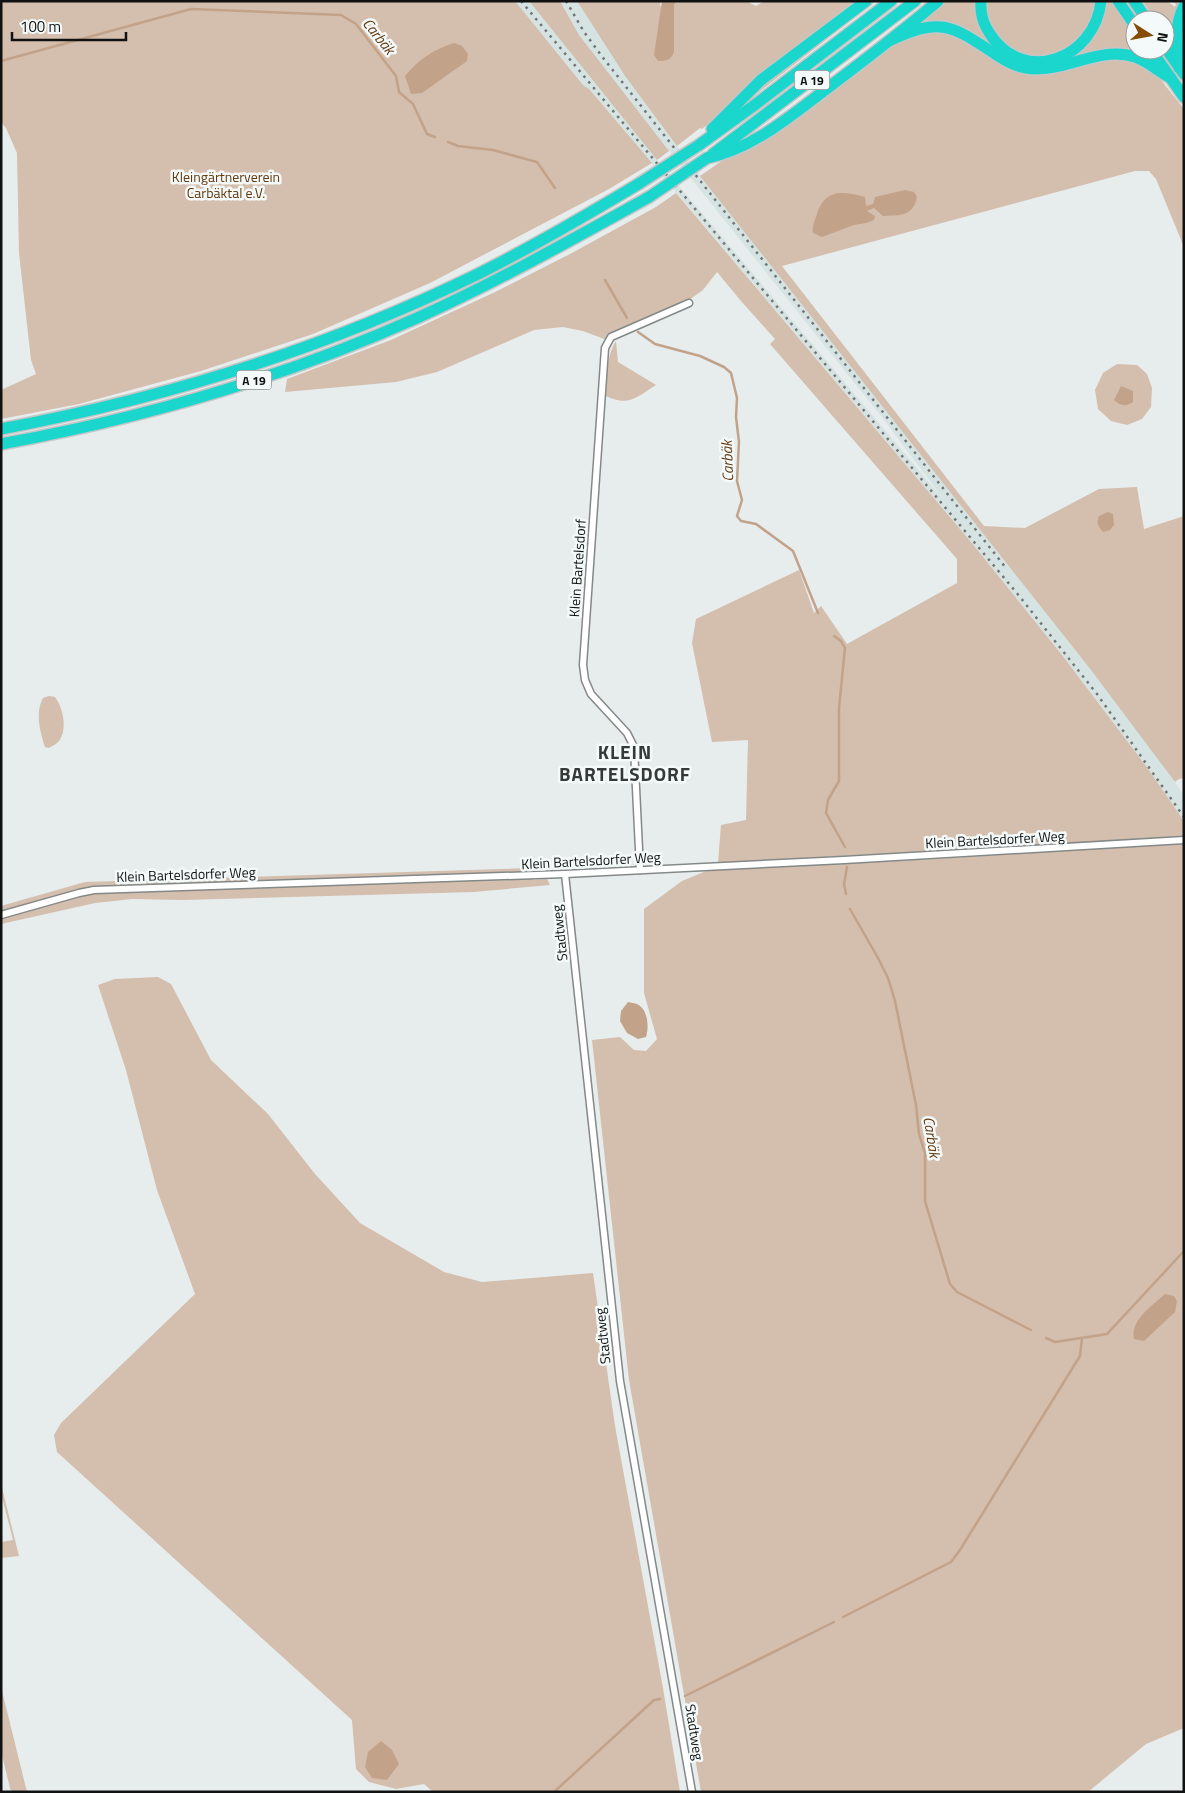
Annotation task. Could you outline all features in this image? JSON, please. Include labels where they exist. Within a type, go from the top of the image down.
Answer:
[{"type":"highway","name":"A 19","points":[[1,429],[102,408],[170,391],[288,353],[351,329],[478,274],[640,184],[699,145],[891,1]]},
{"type":"highway","name":"A 19","points":[[1,444],[107,422],[181,403],[295,366],[376,336],[468,294],[576,238],[649,197],[707,158],[915,1]]},
{"type":"highway","points":[[707,158],[723,155],[781,122],[891,40],[938,1]]},
{"type":"highway","points":[[981,1],[980,10],[983,21],[998,44],[1013,55],[1038,61],[1059,58],[1068,54],[1083,42],[1096,23],[1101,1]]},
{"type":"highway","points":[[699,145],[761,80],[864,2]]},
{"type":"highway","points":[[1181,71],[1176,37],[1177,25],[1184,6]]},
{"type":"highway","points":[[891,40],[924,27],[944,27],[966,35],[1005,61],[1024,68],[1053,69],[1102,55],[1122,55],[1144,61],[1170,78]]},
{"type":"highway","points":[[1158,60],[1184,97]]},
{"type":"highway","points":[[1174,60],[1181,71]]},
{"type":"street","name":"Klein Bartelsdorf","points":[[640,870],[634,747],[627,733],[590,694],[583,665],[605,348],[610,338],[689,303]]},
{"type":"street","name":"Klein Bartelsdorfer Weg","points":[[1,915],[94,890],[565,874],[1184,840]]},
{"type":"street","name":"Stadtweg","points":[[565,874],[620,1381],[692,1792]]},
{"type":"shaded area","points":[[515,1],[529,1],[657,160],[944,500],[885,421],[598,62],[579,35],[560,1],[577,1],[625,76],[677,146],[1091,670],[1156,756],[1184,795],[1184,821],[1146,766],[1062,655],[971,542],[589,89],[583,85]]},
{"type":"shaded area","points":[[662,1],[677,1],[674,5],[674,52],[668,60],[658,61],[654,55]]},
{"type":"shaded area","points":[[454,43],[462,46],[468,54],[467,61],[422,93],[411,94],[405,76],[427,56],[440,48]]},
{"type":"shaded area","points":[[905,190],[914,192],[917,197],[915,204],[905,214],[883,216],[874,208],[867,211],[875,216],[874,220],[822,237],[813,233],[814,223],[820,206],[830,196],[850,193],[865,197],[866,206],[873,204],[875,197]]},
{"type":"shaded area","points":[[1121,386],[1133,391],[1133,402],[1128,405],[1119,404],[1114,400]]},
{"type":"shaded area","points":[[1108,512],[1113,514],[1114,525],[1110,530],[1103,532],[1098,524],[1098,518]]},
{"type":"shaded area","points":[[628,1002],[639,1005],[645,1012],[648,1025],[646,1037],[638,1039],[627,1033],[620,1021],[621,1011]]},
{"type":"shaded area","points":[[1165,1294],[1174,1296],[1177,1301],[1175,1312],[1144,1341],[1134,1339],[1135,1326],[1143,1314]]},
{"type":"shaded area","points":[[381,1741],[392,1750],[399,1764],[387,1780],[372,1778],[365,1767],[368,1752]]},
{"type":"green space","name":"Kleingärtnerverein Carbäktal e.V.","points":[[1,1],[515,1],[583,85],[589,89],[652,163],[609,189],[430,283],[313,334],[201,371],[79,404],[1,419],[1,390],[36,374],[31,360],[19,253],[17,153],[6,128],[1,122]]},
{"type":"green space","points":[[529,1],[560,1],[579,35],[669,151],[657,160]]},
{"type":"green space","points":[[577,1],[662,1],[660,4],[674,52],[674,5],[677,1],[746,1],[756,6],[764,1],[855,1],[766,73],[702,129],[700,128],[677,146],[625,76]]},
{"type":"green space","points":[[872,1],[876,1],[751,98],[745,100]]},
{"type":"green space","points":[[941,1],[978,1],[978,9],[1010,57],[968,33],[908,29]]},
{"type":"green space","points":[[984,1],[1098,1],[1094,20],[1071,49],[1038,58],[1013,52],[990,27]]},
{"type":"green space","points":[[1104,1],[1111,1],[1125,22],[1125,55],[1024,65],[1010,57],[1071,56]]},
{"type":"green space","points":[[1143,1],[1167,1],[1175,7],[1176,4],[1172,1],[1183,1],[1175,35],[1175,10],[1149,10]]},
{"type":"green space","points":[[947,31],[998,60],[1134,60],[1157,75],[1184,109],[1184,247],[1156,179],[1149,171],[1135,171],[782,266],[984,526],[1025,528],[1099,489],[1137,487],[1144,529],[1184,516],[1184,778],[1175,782],[1091,670],[700,176],[726,158],[822,100],[901,40],[917,33]]},
{"type":"green space","points":[[676,193],[971,542],[1062,655],[1146,766],[1184,821],[1184,837],[718,863],[721,825],[746,820],[748,740],[712,742],[692,643],[696,619],[799,570],[814,613],[821,606],[847,644],[957,583],[957,559],[770,344],[775,339],[717,272],[703,290],[686,302],[607,340],[583,331],[563,327],[534,330],[437,372],[396,382],[285,392],[287,379],[391,340],[493,293],[570,254],[656,207]]},
{"type":"green space","points":[[616,341],[618,362],[656,385],[638,397],[626,401],[606,396],[610,353]]},
{"type":"green space","points":[[1117,364],[1137,365],[1147,374],[1152,388],[1151,407],[1142,419],[1127,425],[1111,421],[1098,409],[1095,390],[1103,373]]},
{"type":"green space","points":[[55,697],[58,702],[64,725],[59,741],[49,748],[45,747],[40,728],[39,710],[43,698]]},
{"type":"green space","points":[[1184,843],[1184,1728],[1146,1744],[1088,1792],[701,1792],[629,1380],[592,1040],[620,1037],[634,1050],[646,1051],[657,1039],[644,993],[644,909],[682,881],[711,869],[936,859]]},
{"type":"green space","points":[[532,868],[533,880],[547,879],[550,885],[474,892],[183,900],[132,899],[95,903],[1,924],[1,906],[85,882]]},
{"type":"green space","points":[[158,977],[171,984],[211,1060],[268,1114],[315,1174],[360,1223],[444,1272],[482,1282],[593,1273],[615,1426],[680,1792],[433,1792],[424,1784],[396,1789],[369,1782],[356,1769],[352,1720],[57,1452],[54,1435],[61,1423],[195,1294],[157,1190],[126,1070],[98,985],[115,979]]},
{"type":"green space","points":[[1,1484],[19,1556],[1,1558],[1,1542],[13,1540],[1,1493]]},
{"type":"green space","points":[[1,1687],[27,1792],[11,1792],[1,1751]]},
{"type":"waterway","name":"Carbäk","points":[[1,61],[191,9],[341,15],[356,24],[396,76],[399,92],[413,104],[427,134],[435,137]]},
{"type":"waterway","name":"Carbäk","points":[[448,142],[458,146],[493,150],[537,162],[555,188]]},
{"type":"waterway","name":"Carbäk","points":[[605,280],[627,318]]},
{"type":"waterway","name":"Carbäk","points":[[638,332],[655,344],[700,356],[724,367],[731,373],[737,398],[736,417],[739,442],[737,481],[742,500],[737,516],[741,521],[756,524],[793,551],[818,613]]},
{"type":"waterway","name":"Carbäk","points":[[834,636],[841,641],[845,648],[839,708],[839,781],[828,800],[826,813],[845,847]]},
{"type":"waterway","name":"Carbäk","points":[[846,894],[844,884],[847,867]]},
{"type":"waterway","name":"Carbäk","points":[[850,909],[888,978],[895,1001],[916,1105],[919,1134],[925,1153],[925,1201],[950,1284],[957,1292],[1031,1330]]},
{"type":"waterway","name":"Carbäk","points":[[1046,1338],[1055,1342],[1107,1334],[1184,1251]]},
{"type":"waterway","points":[[843,1617],[951,1562],[1080,1356],[1082,1338]]},
{"type":"waterway","points":[[685,1696],[834,1622]]},
{"type":"waterway","points":[[554,1792],[654,1700],[660,1699]]},
{"type":"railway","points":[[521,1],[1016,592],[1097,694],[1184,817]]},
{"type":"railway","points":[[566,1],[584,32],[604,59],[1006,568]]},
{"type":"district","name":"KLEIN BARTELSDORF","points":[[625,762]]}]
